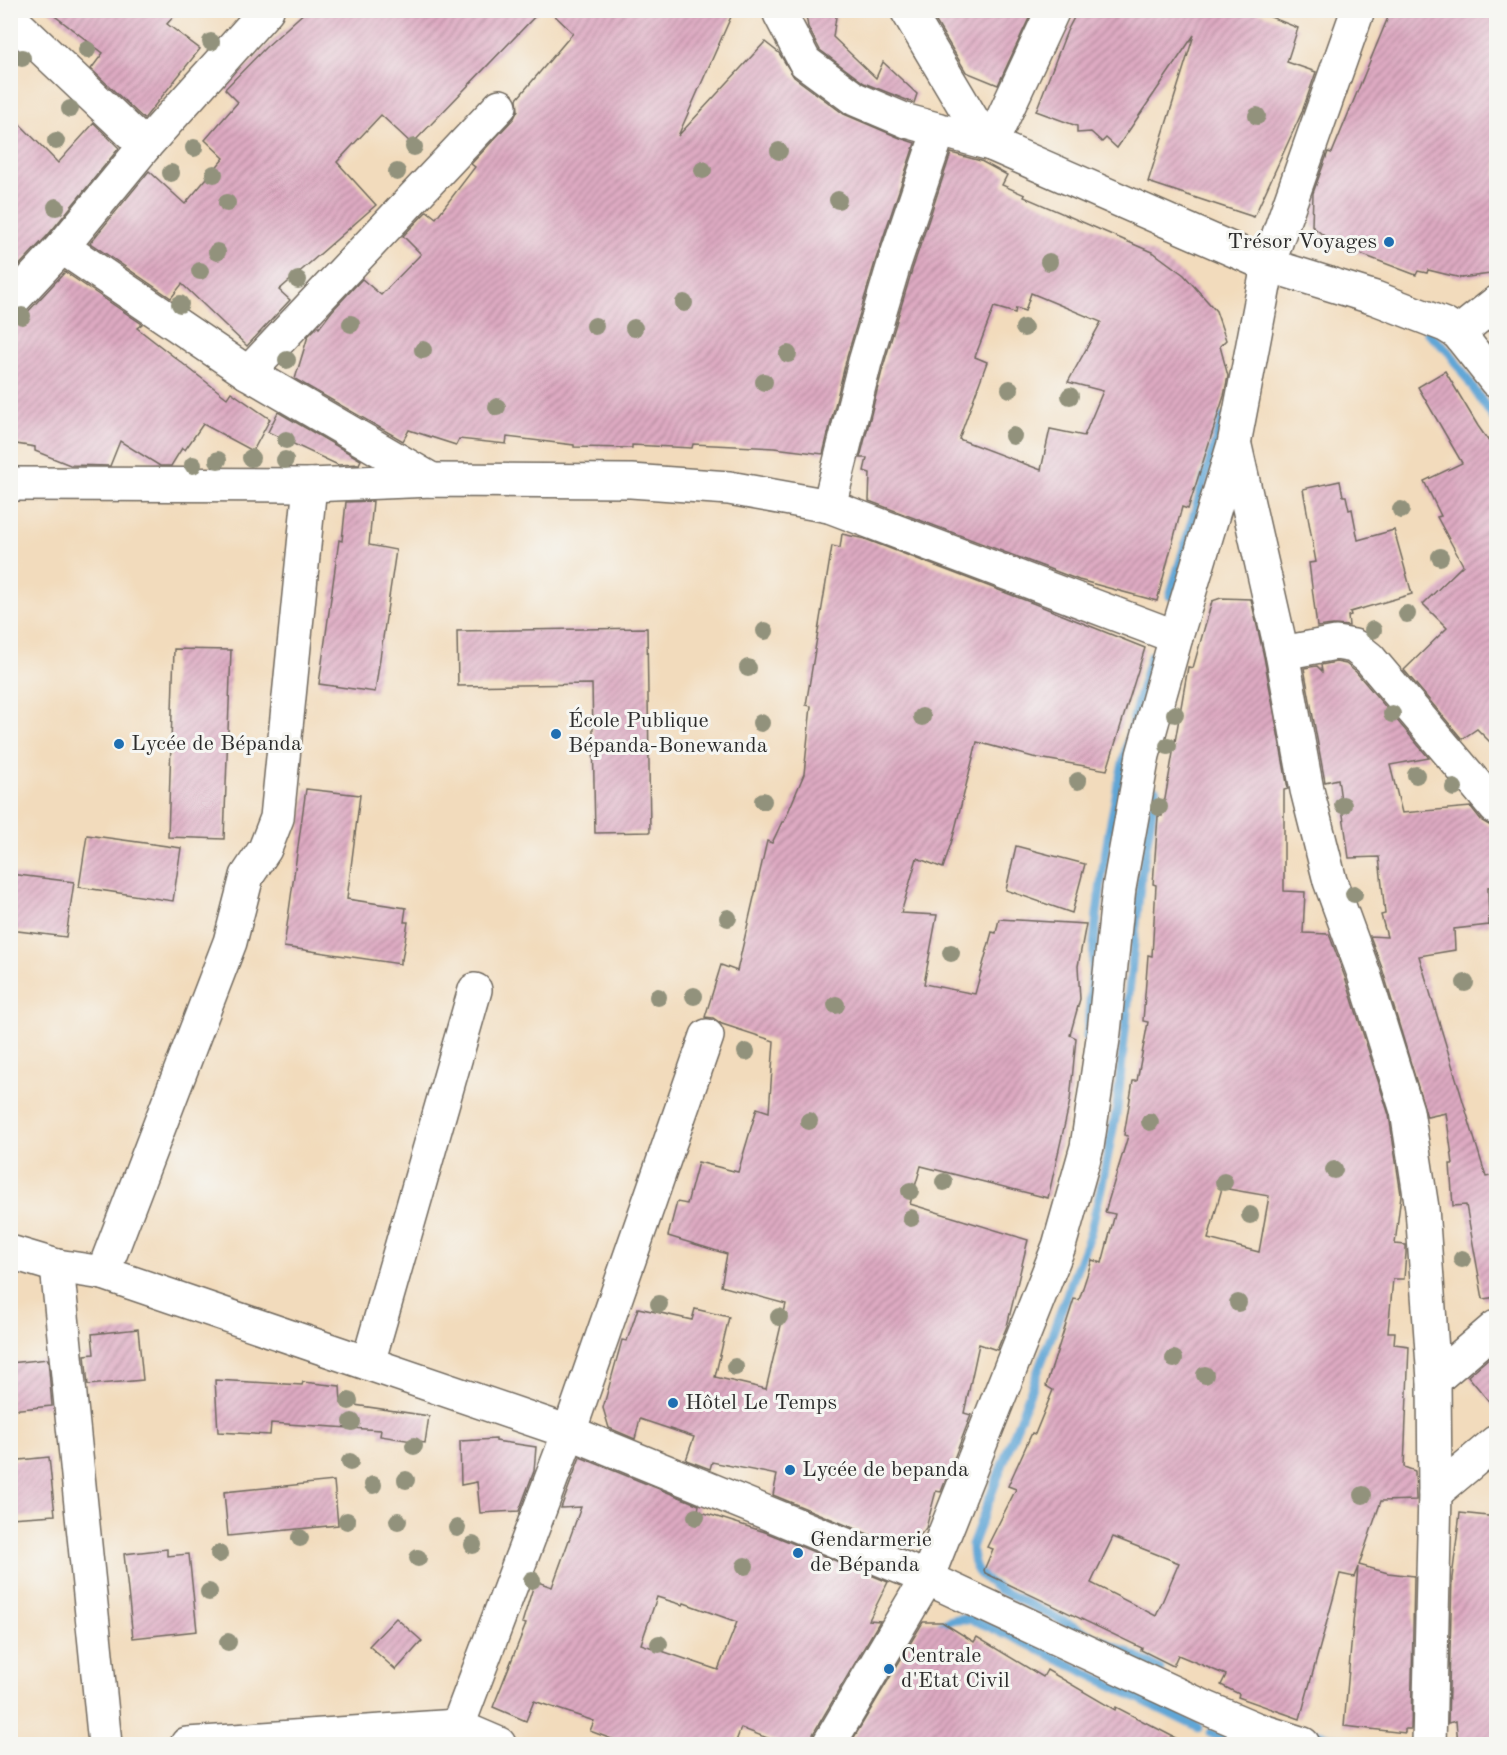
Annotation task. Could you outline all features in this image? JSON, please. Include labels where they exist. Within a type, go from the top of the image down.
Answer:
[{"type":"street","points":[[10,303],[62,247],[145,146],[267,10]]},
{"type":"street","points":[[780,10],[805,62],[855,99],[908,121],[991,144],[1268,265],[1375,298],[1445,325],[1458,333],[1497,381]]},
{"type":"street","points":[[907,10],[979,132],[991,144]]},
{"type":"street","points":[[991,144],[1053,10]]},
{"type":"street","points":[[829,1744],[927,1578],[1059,1246],[1087,1147],[1104,1032],[1119,888],[1143,755],[1234,444],[1268,265],[1358,10]]},
{"type":"street","points":[[10,18],[145,146]]},
{"type":"street","points":[[248,373],[501,106]]},
{"type":"street","points":[[829,506],[865,362],[894,264],[939,130]]},
{"type":"street","points":[[62,247],[248,373],[432,480]]},
{"type":"street","points":[[1458,333],[1497,303]]},
{"type":"street","points":[[1234,444],[1282,653],[1307,790],[1330,881],[1364,974],[1407,1111],[1422,1208],[1434,1380],[1435,1493],[1429,1744]]},
{"type":"street","points":[[10,484],[309,485],[432,480],[631,481],[729,488],[829,506],[1176,637]]},
{"type":"street","points":[[103,1273],[231,942],[247,876],[265,849],[277,818],[309,485]]},
{"type":"street","points":[[1282,653],[1336,643],[1354,646],[1369,657],[1497,808]]},
{"type":"street","points":[[368,1363],[475,990]]},
{"type":"street","points":[[454,1735],[569,1432],[706,1036]]},
{"type":"street","points":[[10,1252],[57,1266],[103,1273],[569,1432],[927,1578],[1204,1707],[1256,1729],[1303,1744]]},
{"type":"street","points":[[57,1266],[105,1744]]},
{"type":"street","points":[[1434,1380],[1497,1327]]},
{"type":"street","points":[[1435,1493],[1497,1442]]},
{"type":"street","points":[[187,1744],[454,1735],[500,1744]]},
{"type":"building","points":[[47,10],[179,10],[167,24],[200,49],[144,119],[91,69],[103,53]]},
{"type":"building","points":[[307,10],[541,10],[412,144],[381,115],[337,162],[376,205],[279,290],[290,300],[247,346],[182,284],[171,298],[90,243],[149,171],[185,204],[224,158],[205,140],[238,102],[225,89]]},
{"type":"building","points":[[549,10],[734,10],[678,136],[765,42],[779,53],[794,77],[844,114],[915,143],[876,259],[847,357],[823,454],[774,448],[693,444],[692,448],[632,445],[632,448],[574,447],[574,445],[507,437],[506,444],[459,439],[456,445],[409,430],[403,441],[295,379],[308,336],[318,326],[319,328],[362,279],[381,295],[421,254],[403,236],[427,211],[436,218],[475,167],[471,164],[514,118],[518,110],[517,99],[573,33]]},
{"type":"building","points":[[805,10],[837,10],[833,37],[876,78],[883,62],[917,94],[914,103],[864,83],[820,50],[808,27]]},
{"type":"building","points":[[929,10],[1017,10],[1030,16],[998,85],[966,72]]},
{"type":"building","points":[[1078,10],[1253,10],[1298,28],[1287,62],[1316,72],[1302,112],[1254,217],[1148,182],[1194,35],[1117,148],[1106,138],[1102,142],[1091,132],[1077,133],[1077,126],[1036,111],[1067,31]]},
{"type":"building","points":[[1391,10],[1497,10],[1497,273],[1461,278],[1428,270],[1427,273],[1418,271],[1416,275],[1334,244],[1312,226],[1313,193],[1328,152],[1332,153]]},
{"type":"building","points":[[10,114],[58,163],[94,123],[119,148],[48,235],[10,275]]},
{"type":"building","points":[[951,153],[981,161],[1007,175],[1002,185],[1025,195],[1024,197],[1154,253],[1184,275],[1216,311],[1226,340],[1220,346],[1228,376],[1224,396],[1188,509],[1182,507],[1157,601],[1079,580],[869,501],[870,473],[864,471],[867,458],[860,458],[883,367]],"holes":[[[1031,293],[1101,322],[1068,382],[1103,391],[1084,436],[1050,429],[1041,470],[959,439],[987,362],[975,357],[994,307],[1015,313],[1016,308],[1025,311]]]},
{"type":"building","points":[[65,272],[142,324],[137,328],[227,398],[231,392],[270,419],[253,451],[203,424],[185,450],[182,448],[171,466],[160,466],[120,441],[110,466],[70,465],[35,451],[35,447],[10,443],[10,321],[16,321],[24,316]]},
{"type":"building","points":[[1445,371],[1497,453],[1497,749],[1477,729],[1462,739],[1404,670],[1447,628],[1423,604],[1463,565],[1437,517],[1441,516],[1424,481],[1462,463],[1418,387]]},
{"type":"building","points":[[278,412],[361,460],[359,464],[338,465],[268,432]]},
{"type":"building","points":[[1340,481],[1349,510],[1352,509],[1358,540],[1394,530],[1412,594],[1350,612],[1349,626],[1317,627],[1309,563],[1316,562],[1303,489]]},
{"type":"building","points":[[373,501],[369,545],[396,550],[375,692],[319,684],[346,502]]},
{"type":"building","points":[[842,534],[865,539],[1145,648],[1107,770],[1033,757],[977,742],[943,868],[917,858],[901,913],[937,915],[924,984],[975,994],[992,932],[996,933],[999,919],[1086,924],[1078,966],[1080,999],[1070,1035],[1076,1038],[1070,1101],[1048,1198],[921,1166],[910,1204],[1028,1240],[1007,1326],[997,1350],[979,1344],[964,1413],[971,1415],[941,1492],[936,1491],[926,1528],[915,1542],[902,1548],[773,1495],[777,1475],[712,1462],[710,1469],[686,1460],[694,1437],[640,1419],[635,1439],[609,1428],[603,1408],[622,1340],[627,1341],[638,1308],[692,1320],[695,1309],[729,1317],[715,1377],[766,1389],[786,1304],[721,1286],[727,1254],[668,1236],[677,1202],[687,1204],[698,1162],[738,1172],[757,1108],[769,1112],[774,1041],[705,1017],[721,965],[737,971],[767,841],[772,843],[784,822],[804,774],[811,706],[806,705],[832,546],[840,548]]},
{"type":"building","points":[[1221,598],[1251,599],[1288,789],[1284,790],[1284,891],[1305,892],[1303,933],[1329,934],[1389,1115],[1401,1195],[1395,1244],[1406,1245],[1406,1253],[1404,1279],[1393,1279],[1388,1332],[1395,1332],[1394,1344],[1409,1346],[1404,1467],[1415,1471],[1416,1500],[1381,1501],[1359,1565],[1388,1573],[1414,1576],[1411,1729],[1405,1729],[1405,1733],[1344,1726],[1358,1567],[1354,1577],[1340,1574],[1300,1719],[1238,1697],[1239,1694],[1221,1685],[1226,1675],[1178,1655],[1173,1666],[1141,1650],[1142,1648],[985,1573],[984,1570],[993,1549],[987,1547],[1016,1489],[1008,1486],[1032,1433],[1035,1434],[1053,1390],[1046,1386],[1074,1299],[1079,1300],[1092,1260],[1102,1263],[1115,1214],[1105,1212],[1128,1136],[1124,1135],[1133,1081],[1137,1081],[1148,1022],[1143,1021],[1148,955],[1152,956],[1156,885],[1153,884],[1158,816],[1162,816],[1188,667],[1193,668],[1212,601]],"holes":[[[1222,1188],[1269,1196],[1259,1252],[1208,1239]],[[1113,1537],[1179,1563],[1156,1616],[1091,1583]]]},
{"type":"building","points":[[647,628],[650,832],[595,833],[592,684],[458,686],[457,631]]},
{"type":"building","points":[[174,649],[231,650],[224,839],[168,837]]},
{"type":"building","points":[[1336,662],[1346,664],[1356,672],[1429,758],[1390,765],[1402,813],[1471,807],[1482,821],[1497,826],[1497,886],[1488,887],[1489,925],[1454,929],[1455,950],[1419,956],[1486,1177],[1497,1175],[1497,1297],[1483,1299],[1466,1205],[1453,1206],[1450,1164],[1453,1164],[1446,1113],[1427,1117],[1382,968],[1370,936],[1387,937],[1381,915],[1385,914],[1379,857],[1349,858],[1338,779],[1325,782],[1304,668],[1317,666],[1322,671],[1321,665]]},
{"type":"building","points":[[306,789],[360,795],[347,899],[406,908],[404,922],[408,922],[400,964],[284,947]]},
{"type":"building","points":[[87,835],[181,848],[173,901],[79,887]]},
{"type":"building","points":[[1016,846],[1085,864],[1072,913],[1006,890]]},
{"type":"building","points":[[10,874],[74,882],[66,937],[10,930]]},
{"type":"building","points":[[138,1329],[143,1380],[88,1385],[85,1355],[94,1354],[92,1334]]},
{"type":"building","points":[[1497,1351],[1497,1411],[1468,1376]]},
{"type":"building","points":[[48,1359],[52,1406],[10,1410],[10,1363]]},
{"type":"building","points":[[215,1380],[302,1385],[303,1382],[340,1386],[341,1403],[429,1416],[425,1443],[380,1436],[381,1430],[271,1423],[270,1435],[218,1432]]},
{"type":"building","points":[[496,1439],[496,1441],[536,1447],[534,1471],[519,1511],[480,1513],[477,1482],[461,1485],[460,1441]]},
{"type":"building","points":[[49,1457],[55,1515],[10,1518],[10,1461]]},
{"type":"building","points":[[580,1457],[699,1505],[698,1511],[765,1532],[888,1582],[869,1620],[880,1621],[813,1734],[810,1744],[783,1744],[741,1728],[735,1744],[625,1744],[590,1731],[594,1721],[534,1701],[526,1721],[493,1707],[526,1624],[522,1623],[535,1581],[552,1587],[581,1507],[561,1508]],"holes":[[[657,1597],[683,1605],[684,1603],[737,1622],[718,1670],[641,1644]]]},
{"type":"building","points":[[334,1481],[338,1525],[228,1536],[224,1492]]},
{"type":"building","points":[[1460,1513],[1497,1517],[1497,1744],[1458,1744],[1456,1721],[1448,1723],[1452,1578]]},
{"type":"building","points":[[167,1549],[167,1556],[189,1554],[197,1631],[133,1638],[124,1554]]},
{"type":"building","points":[[396,1618],[422,1641],[396,1670],[369,1646]]},
{"type":"building","points":[[923,1622],[942,1622],[974,1642],[977,1637],[1043,1677],[1047,1670],[1115,1710],[1116,1707],[1187,1744],[850,1744]]},
{"type":"waterway","points":[[1427,332],[1449,352],[1496,422]]},
{"type":"waterway","points":[[1170,596],[1223,417]]},
{"type":"waterway","points":[[1087,1037],[1097,914],[1106,849],[1133,720],[1151,656]]},
{"type":"waterway","points":[[1156,790],[1141,876],[1117,1109],[1101,1189],[1090,1234],[972,1545],[972,1554],[978,1572],[1000,1590],[1160,1669]]},
{"type":"waterway","points":[[935,1629],[944,1623],[961,1619],[987,1625],[1004,1634]]},
{"type":"waterway","points":[[1009,1635],[1199,1728]]},
{"type":"waterway","points":[[1305,1731],[1360,1744]]},
{"type":"waterway","points":[[1210,1733],[1235,1744]]},
{"type":"place","name":"Trésor Voyages","points":[[1389,242]]},
{"type":"place","name":"École Publique Bépanda-Bonewanda","points":[[556,734]]},
{"type":"place","name":"Lycée de Bépanda","points":[[119,744]]},
{"type":"place","name":"Hôtel Le Temps","points":[[673,1403]]},
{"type":"place","name":"Lycée de bepanda","points":[[790,1470]]},
{"type":"place","name":"Gendarmerie de Bépanda","points":[[798,1553]]},
{"type":"place","name":"Centrale d'Etat Civil","points":[[889,1669]]}]
